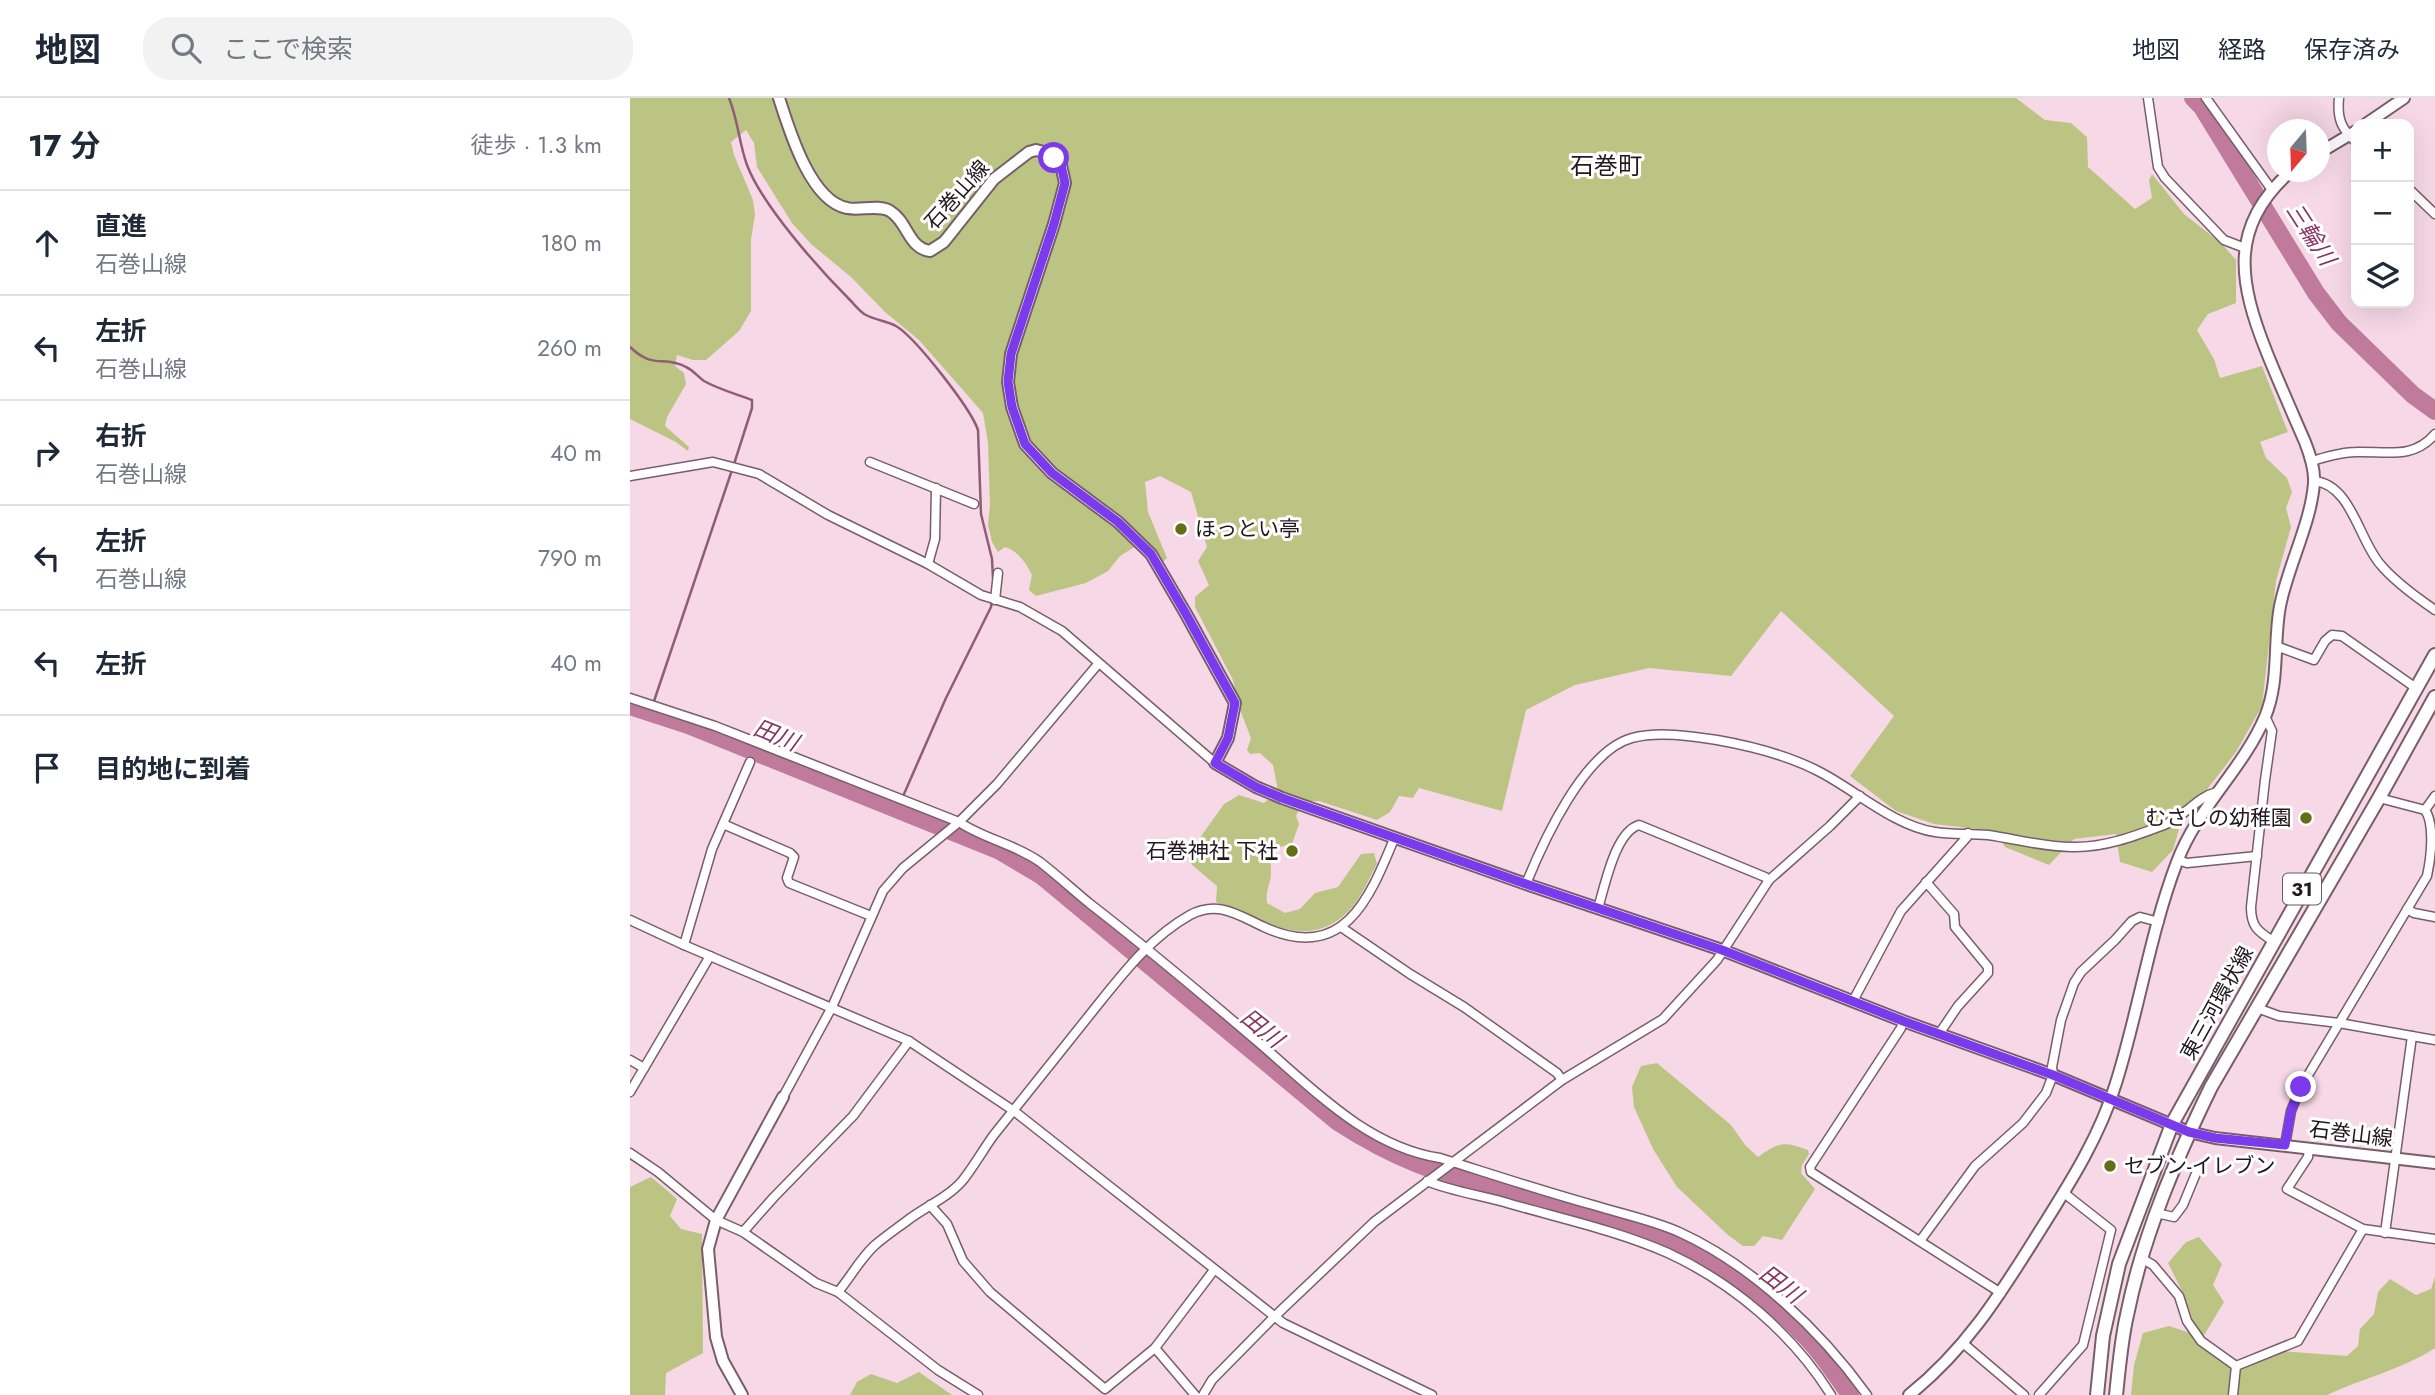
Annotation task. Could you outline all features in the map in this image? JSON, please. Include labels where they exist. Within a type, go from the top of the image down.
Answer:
[{"type":"main road","name":"石巻山線","points":[[779,98],[800,155],[813,178],[833,203],[847,208],[880,208],[890,211],[908,231],[915,246],[921,250],[930,251],[944,242],[994,179],[1029,152],[1036,150],[1048,153],[1061,165],[1065,183],[1011,354],[1008,382],[1012,407],[1025,444],[1052,473],[1118,522],[1151,554],[1199,636],[1235,703],[1228,738],[1215,763],[1265,791],[1394,839],[1722,950],[1903,1021],[2053,1075],[2189,1132],[2215,1138],[2435,1163]]},
{"type":"main road","points":[[2374,119],[2404,98]]},
{"type":"main road","points":[[2330,148],[2351,137]]},
{"type":"main road","points":[[1909,1395],[1964,1344],[2001,1293],[2090,1148],[2111,1098],[2178,859],[2192,831],[2253,741],[2265,716],[2276,670],[2279,611],[2308,512],[2314,481],[2312,461],[2255,322],[2244,279],[2245,248],[2255,217],[2270,192],[2280,182]]},
{"type":"main road","name":"東三河環状線","points":[[2097,1395],[2103,1336],[2119,1264],[2172,1124],[2435,655]]},
{"type":"main road","name":"東三河環状線","points":[[2116,1395],[2126,1315],[2141,1258],[2189,1132],[2211,1087],[2435,697]]},
{"type":"main road","points":[[742,1395],[723,1361],[716,1336],[708,1249],[716,1220],[783,1097]]},
{"type":"street","points":[[2148,98],[2158,167],[2165,178],[2224,240],[2245,248]]},
{"type":"street","points":[[2206,98],[2270,192]]},
{"type":"street","points":[[2339,98],[2340,122],[2351,133]]},
{"type":"street","points":[[2414,194],[2435,214]]},
{"type":"street","points":[[2312,461],[2344,452],[2403,453],[2419,448],[2435,434]]},
{"type":"street","points":[[630,476],[713,461],[759,474],[838,521],[928,564],[981,596],[1020,607],[1044,619],[1062,631],[1215,763]]},
{"type":"street","points":[[870,462],[974,504]]},
{"type":"street","points":[[2314,481],[2324,482],[2333,488],[2354,516],[2370,551],[2382,567],[2435,610]]},
{"type":"street","points":[[928,564],[935,539],[936,488]]},
{"type":"street","points":[[995,600],[998,573]]},
{"type":"street","points":[[2276,646],[2314,660],[2325,640],[2332,635],[2342,636],[2416,688]]},
{"type":"street","points":[[783,1097],[832,1007],[883,891],[892,879],[957,824],[998,784],[1098,664]]},
{"type":"street","points":[[630,698],[715,726],[1018,848],[1039,862],[1358,1124],[1386,1141],[1449,1164],[1645,1220],[1688,1237],[1746,1273],[1788,1307],[1838,1356],[1867,1395]]},
{"type":"street","points":[[2265,716],[2273,731],[2264,780],[2251,922],[2259,932],[2273,941]]},
{"type":"street","points":[[1526,884],[1544,841],[1593,765],[1630,738],[1648,735],[1706,738],[1797,761],[1922,829],[2051,846],[2100,846],[2167,824],[2206,795],[2217,792]]},
{"type":"street","points":[[684,945],[712,849],[750,762]]},
{"type":"street","points":[[1203,1395],[1212,1380],[1363,1232],[1562,1080],[1663,1020],[1717,960],[1769,880],[1830,827],[1860,796]]},
{"type":"street","points":[[2425,810],[2435,796]]},
{"type":"street","points":[[2285,1145],[2291,1111],[2301,1087],[2427,876],[2433,856],[2433,822],[2429,814],[2425,810],[2379,798]]},
{"type":"street","points":[[723,824],[790,853],[794,857],[787,878],[789,883],[871,916]]},
{"type":"street","points":[[1598,908],[1617,846],[1634,826],[1639,825],[1769,880]]},
{"type":"street","points":[[1853,1001],[1901,911],[1968,837],[1968,833]]},
{"type":"street","points":[[838,1292],[872,1248],[961,1182],[1014,1111],[1145,949],[1191,915],[1206,909],[1235,912],[1266,928],[1291,936],[1313,938],[1329,934],[1349,922],[1360,906],[1394,839]]},
{"type":"street","points":[[2178,859],[2187,863],[2257,856]]},
{"type":"street","points":[[1926,882],[1954,914],[1955,927],[1988,967],[1988,973],[1958,1006],[1939,1034]]},
{"type":"street","points":[[2407,909],[2435,917]]},
{"type":"street","points":[[1920,1241],[1975,1166],[2023,1123],[2046,1093],[2053,1075],[2052,1068],[2066,1002],[2081,972],[2132,920],[2140,917],[2159,922]]},
{"type":"street","points":[[630,920],[909,1041],[1014,1111],[1274,1317],[1432,1395]]},
{"type":"street","points":[[1341,927],[1464,1007],[1557,1073],[1562,1080]]},
{"type":"street","points":[[630,1092],[710,956]]},
{"type":"street","points":[[2257,1008],[2279,1016],[2339,1023],[2435,1040]]},
{"type":"street","points":[[1903,1021],[1810,1167],[1811,1172],[2001,1293]]},
{"type":"street","points":[[2385,1233],[2412,1036]]},
{"type":"street","points":[[743,1233],[853,1116],[909,1041]]},
{"type":"street","points":[[630,1060],[644,1068]]},
{"type":"street","points":[[2309,1149],[2308,1157],[2287,1189],[2362,1229],[2435,1239]]},
{"type":"street","points":[[630,1153],[659,1172],[716,1220],[743,1233],[816,1283],[838,1292],[938,1370],[978,1395]]},
{"type":"street","points":[[2156,1213],[2174,1217],[2183,1205],[2197,1171]]},
{"type":"street","points":[[1428,1180],[1609,1233],[1667,1253],[1693,1266],[1735,1292],[1757,1310],[1812,1367],[1831,1395]]},
{"type":"street","points":[[2039,1395],[2083,1345],[2111,1230],[2064,1193]]},
{"type":"street","points":[[930,1205],[947,1224],[963,1261],[990,1292],[1105,1389],[1155,1348],[1214,1270]]},
{"type":"street","points":[[2236,1366],[2298,1341],[2362,1229]]},
{"type":"street","points":[[2141,1258],[2153,1265],[2179,1296],[2187,1321],[2201,1341],[2236,1366]]},
{"type":"street","points":[[1964,1344],[2024,1395]]},
{"type":"street","points":[[1155,1348],[1195,1395]]},
{"type":"street","points":[[2233,1395],[2236,1366]]},
{"type":"green space","points":[[630,98],[2016,98],[2045,120],[2071,123],[2087,137],[2088,167],[2135,209],[2152,198],[2149,180],[2152,174],[2184,214],[2222,244],[2236,260],[2236,303],[2208,314],[2197,330],[2214,359],[2220,378],[2262,366],[2288,432],[2260,442],[2266,458],[2287,478],[2292,492],[2286,508],[2291,527],[2276,581],[2262,706],[2236,752],[2205,792],[2185,808],[2173,850],[2152,872],[2120,862],[2116,834],[2074,839],[2049,865],[2005,847],[1995,831],[1934,824],[1896,811],[1850,776],[1894,716],[1781,611],[1731,676],[1649,668],[1575,685],[1526,710],[1502,811],[1419,788],[1413,798],[1399,796],[1390,812],[1377,820],[1319,801],[1303,801],[1296,816],[1299,824],[1292,844],[1272,849],[1267,903],[1285,913],[1300,909],[1315,893],[1338,887],[1361,854],[1374,853],[1377,864],[1357,901],[1337,921],[1321,929],[1304,931],[1269,924],[1216,902],[1217,886],[1192,865],[1187,856],[1224,804],[1239,795],[1264,803],[1278,791],[1273,765],[1260,753],[1250,754],[1247,750],[1251,738],[1239,707],[1233,680],[1195,607],[1195,597],[1209,585],[1198,561],[1207,547],[1191,492],[1160,476],[1145,482],[1148,512],[1167,558],[1162,563],[1144,541],[1120,556],[1108,571],[1086,583],[1036,596],[1029,590],[1032,575],[1021,558],[1005,547],[998,552],[992,542],[988,525],[988,443],[983,413],[919,340],[811,244],[792,223],[757,167],[754,143],[746,130],[731,142],[753,200],[755,215],[751,239],[751,311],[739,331],[706,360],[693,360],[677,355],[675,366],[684,373],[686,384],[667,417],[665,426],[689,447],[688,451],[630,419]]},
{"type":"green space","points":[[1657,1063],[1731,1125],[1758,1157],[1782,1144],[1808,1150],[1809,1154],[1802,1165],[1801,1173],[1815,1189],[1782,1240],[1763,1236],[1754,1246],[1743,1246],[1677,1187],[1653,1149],[1634,1107],[1632,1087],[1641,1066]]},
{"type":"green space","points":[[651,1177],[677,1199],[670,1216],[681,1229],[702,1234],[703,1353],[666,1373],[665,1395],[630,1395],[630,1187]]},
{"type":"green space","points":[[2199,1237],[2222,1264],[2213,1285],[2224,1302],[2200,1342],[2239,1370],[2278,1351],[2347,1356],[2358,1346],[2360,1329],[2374,1314],[2378,1292],[2390,1279],[2416,1295],[2431,1289],[2435,1277],[2435,1348],[2409,1362],[2327,1395],[2131,1395],[2134,1365],[2143,1333],[2169,1326],[2187,1332],[2195,1326],[2168,1263],[2186,1242]]},
{"type":"green space","points":[[919,1372],[952,1395],[850,1395],[857,1382],[871,1374],[897,1383]]},
{"type":"waterway","points":[[729,98],[747,165],[754,181],[778,217],[823,271],[864,314],[896,326],[916,344],[954,391],[973,420],[978,430],[981,514],[992,559],[993,578]]},
{"type":"waterway","name":"三輪川","points":[[2193,98],[2202,107],[2316,293],[2339,323],[2413,395],[2435,411]]},
{"type":"waterway","points":[[630,347],[646,358],[689,368],[709,384],[752,400],[752,408],[734,464]]},
{"type":"waterway","points":[[650,713],[732,470]]},
{"type":"waterway","points":[[897,810],[946,698],[991,607],[992,599]]},
{"type":"waterway","name":"田川","points":[[630,706],[688,725],[1000,851],[1042,876],[1338,1122],[1377,1145],[1418,1164],[1620,1221],[1691,1249],[1735,1276],[1793,1323],[1820,1353],[1850,1395]]},
{"type":"place","name":"ほっとい亭","points":[[1181,529]]},
{"type":"place","name":"むさしの幼稚園","points":[[2306,818]]},
{"type":"place","name":"石巻神社 下社","points":[[1292,851]]},
{"type":"place","name":"セブン-イレブン","points":[[2110,1166]]},
{"type":"district","name":"石巻町","points":[[1606,166]]},
{"type":"route","points":[[1054,158],[1061,165],[1065,183],[1011,354],[1008,382],[1012,407],[1025,444],[1052,473],[1118,522],[1151,554],[1186,614],[1235,703],[1228,738],[1215,763],[1256,787],[1282,798],[1394,839],[1722,950],[1903,1021],[2053,1075],[2189,1132],[2215,1138],[2285,1145],[2291,1111],[2301,1087]]}]
